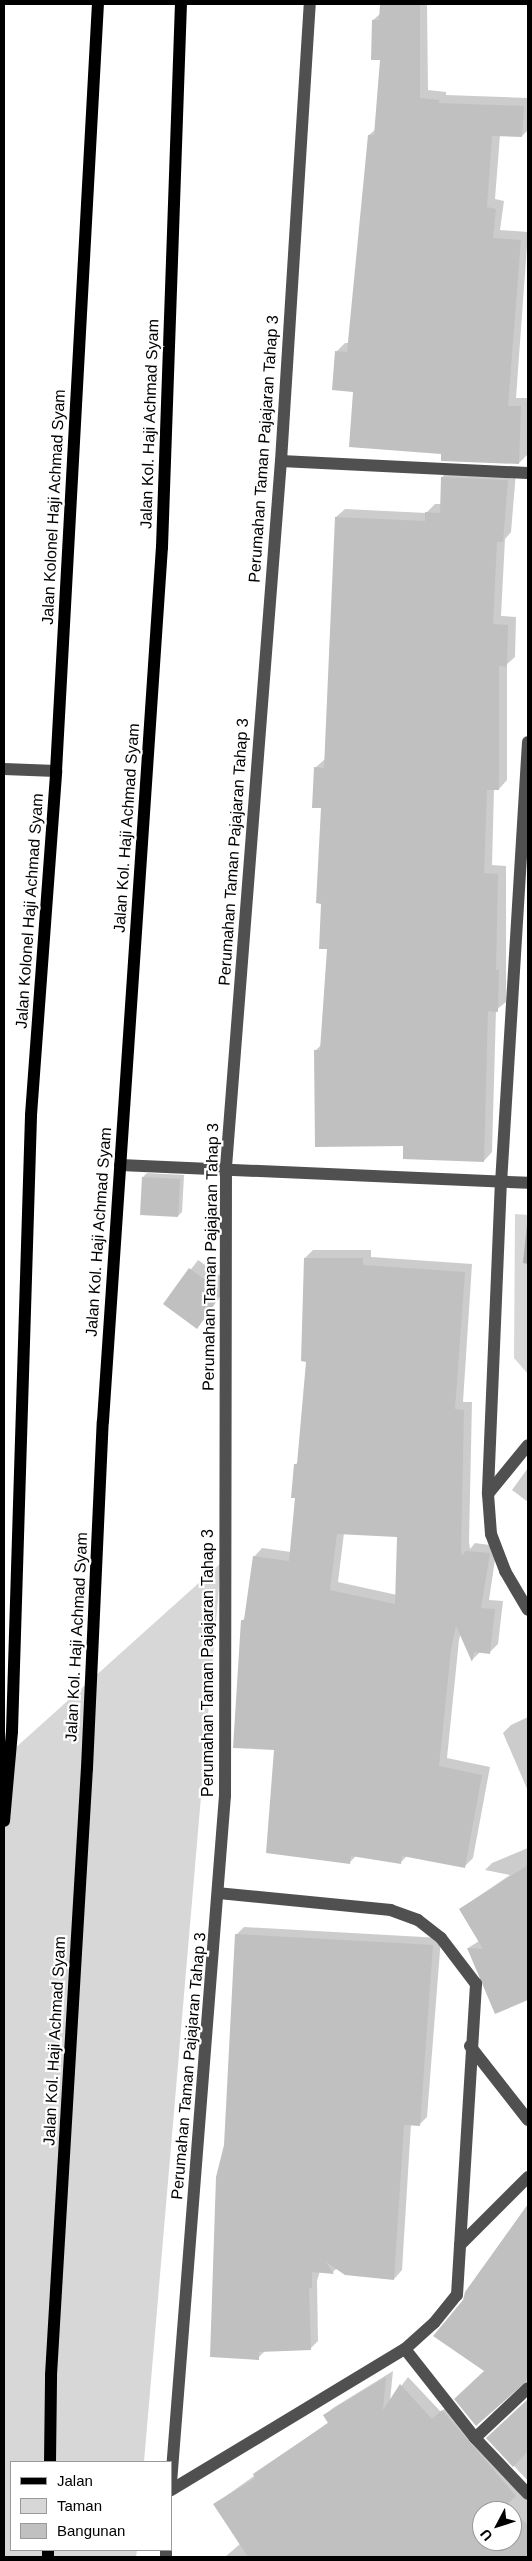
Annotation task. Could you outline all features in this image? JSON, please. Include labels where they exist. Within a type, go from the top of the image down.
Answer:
[{"type":"main road","name":"Jalan Kolonel Haji Achmad Syam","points":[[4,1821],[31,1115],[56,771],[98,4]]},
{"type":"main road","name":"Jalan Kol. Haji Achmad Syam","points":[[50,2461],[51,2375],[87,1768],[103,1422],[162,547],[181,4]]},
{"type":"street","name":"Perumahan Taman Pajajaran Tahap 3","points":[[172,2470],[219,1893],[225,1796],[226,1167],[281,461],[310,4]]},
{"type":"street","points":[[281,461],[528,473]]},
{"type":"street","points":[[528,742],[522,941],[501,1180],[488,1494],[492,1534],[505,1571],[528,1610]]},
{"type":"street","points":[[4,768],[56,771]]},
{"type":"street","points":[[120,1165],[226,1167],[501,1180],[528,1183]]},
{"type":"street","points":[[488,1494],[528,1445]]},
{"type":"street","points":[[172,2489],[405,2348],[434,2323],[457,2294],[470,2046],[476,1984],[441,1938],[418,1920],[391,1910],[219,1893]]},
{"type":"street","points":[[470,2046],[528,2120]]},
{"type":"street","points":[[460,2245],[528,2178]]},
{"type":"street","points":[[405,2348],[475,2438],[528,2494]]},
{"type":"street","points":[[475,2438],[528,2388]]},
{"type":"green space","points":[[515,1214],[528,1215],[528,1374],[514,1358]]},
{"type":"green space","points":[[221,1563],[144,2461],[10,2461],[10,2551],[137,2551],[136,2557],[4,2557],[4,1758]]},
{"type":"building","points":[[380,4],[420,4],[420,98],[439,100],[439,103],[524,106],[522,137],[492,136],[487,207],[496,209],[493,238],[521,240],[508,406],[521,406],[519,464],[441,461],[441,454],[349,447],[353,392],[332,390],[335,351],[347,352],[368,135],[374,135],[380,60],[371,60],[372,20],[379,20]]},
{"type":"building","points":[[441,477],[508,480],[503,542],[497,542],[493,624],[508,625],[507,667],[499,666],[499,790],[487,790],[484,873],[498,874],[496,970],[499,970],[498,1012],[488,1011],[484,1162],[403,1159],[403,1146],[315,1147],[314,1050],[320,1050],[327,949],[319,949],[321,904],[316,903],[321,808],[312,808],[314,767],[324,768],[335,517],[425,521],[425,512],[440,513]]},
{"type":"building","points":[[142,1177],[180,1179],[178,1217],[140,1215]]},
{"type":"building","points":[[304,1258],[363,1258],[363,1265],[465,1272],[455,1409],[464,1410],[461,1551],[462,1556],[466,1551],[490,1553],[481,1608],[495,1609],[490,1654],[474,1652],[472,1662],[456,1626],[451,1650],[439,1766],[482,1775],[465,1868],[402,1856],[401,1864],[351,1856],[350,1864],[266,1853],[274,1750],[233,1748],[241,1620],[244,1620],[253,1556],[289,1561],[295,1498],[291,1498],[294,1464],[297,1464],[306,1362],[301,1361]],"holes":[[[337,1534],[397,1537],[395,1604],[330,1590]]]},
{"type":"building","points":[[189,1268],[218,1289],[218,1299],[197,1329],[163,1304]]},
{"type":"building","points":[[528,1865],[528,2000],[495,2014],[467,1948],[483,1949],[459,1909]]},
{"type":"building","points":[[235,1934],[433,1945],[420,2126],[404,2125],[394,2280],[345,2275],[326,2262],[334,2274],[312,2272],[312,2288],[309,2288],[311,2350],[259,2352],[259,2360],[210,2357],[216,2177],[224,2145]]},
{"type":"building","points":[[528,2204],[528,2380],[476,2426],[454,2399],[484,2371],[433,2336],[463,2300],[465,2292]]},
{"type":"building","points":[[386,2377],[383,2410],[400,2384],[432,2419],[442,2410],[516,2496],[510,2501],[472,2501],[472,2551],[522,2551],[522,2519],[528,2526],[528,2557],[248,2557],[213,2504],[255,2478],[253,2474],[328,2423],[323,2415]]},
{"type":"building","points":[[528,2399],[528,2451],[513,2467],[486,2438]]}]
